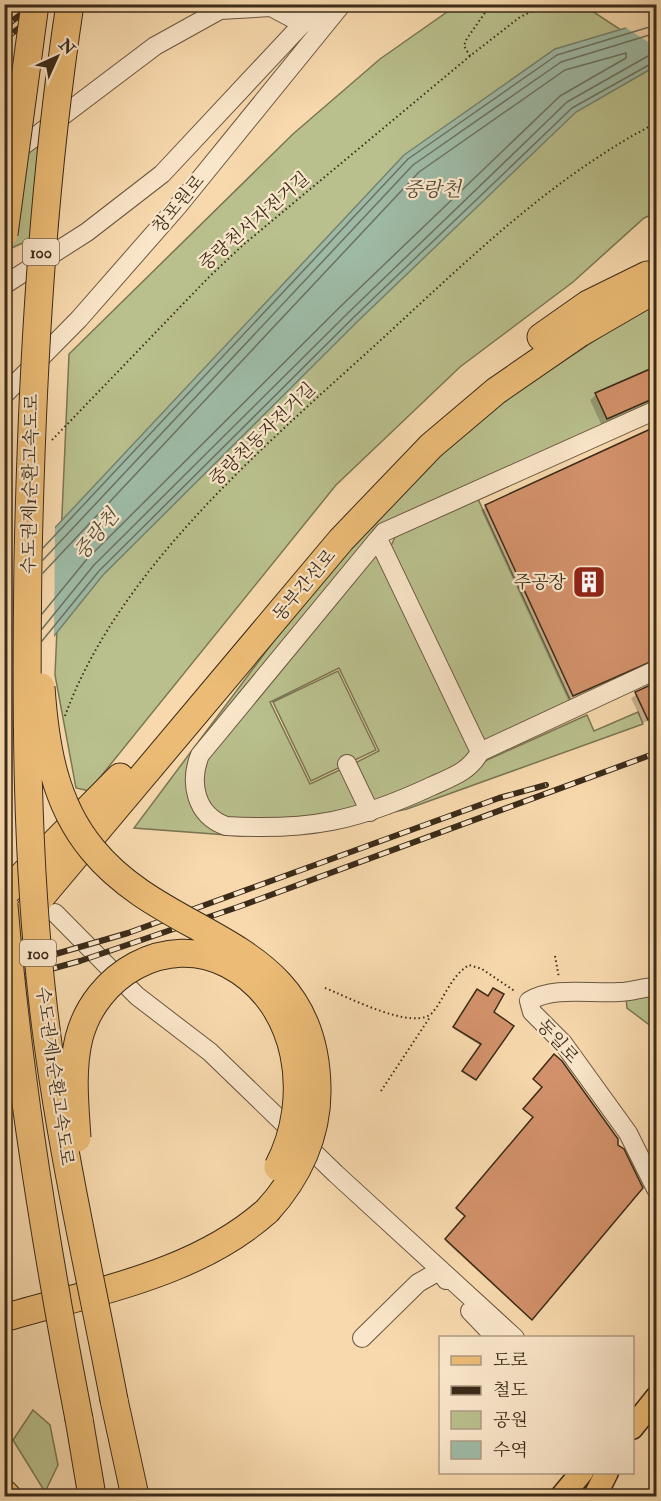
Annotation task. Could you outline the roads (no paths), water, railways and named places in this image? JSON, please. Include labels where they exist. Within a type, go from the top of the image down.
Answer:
[{"type":"highway","name":"100","points":[[4,234],[35,4]]},
{"type":"highway","name":"수도권제1순환고속도로","points":[[70,4],[55,114],[41,257],[32,391],[21,490],[25,727],[36,929],[59,1120],[135,1497]]},
{"type":"highway","name":"동부간선로","points":[[4,894],[100,800],[203,682],[319,541],[380,474],[433,423],[478,382],[588,304],[657,270]]},
{"type":"highway","name":"동부간선로","points":[[4,941],[341,540],[431,446],[496,391],[580,333],[657,289]]},
{"type":"highway","points":[[4,1299],[181,1245],[260,1205],[294,1177],[313,1128],[317,1080],[308,1033],[291,998],[269,972],[235,946],[171,913],[128,886],[92,849],[70,816],[53,775],[45,729],[21,490]]},
{"type":"highway","name":"수도권제1순환고속도로","points":[[4,905],[16,1025],[40,1207],[92,1497]]},
{"type":"highway","points":[[4,1318],[189,1262],[235,1237],[260,1205],[287,1149],[297,1106],[297,1066],[280,1018],[255,984],[220,961],[184,954],[164,956],[135,964],[117,976],[96,1000],[83,1026],[76,1061],[78,1148],[115,1406]]},
{"type":"main road","points":[[634,1427],[657,1398]]},
{"type":"main road","points":[[562,1497],[581,1474]]},
{"type":"main road","points":[[595,1497],[606,1474]]},
{"type":"street","name":"창포원로","points":[[4,285],[87,232],[162,174],[321,4]]},
{"type":"street","name":"창포원로","points":[[4,395],[79,320],[170,214],[342,4]]},
{"type":"street","points":[[4,160],[155,46],[220,10],[271,8],[303,24]]},
{"type":"street","points":[[657,410],[384,532],[206,747],[194,769],[193,787],[208,814],[226,826],[308,826],[351,819],[464,771],[474,762],[480,752],[657,670]]},
{"type":"street","points":[[378,539],[480,752]]},
{"type":"street","points":[[348,764],[370,812]]},
{"type":"street","points":[[55,913],[137,996],[210,1052],[513,1336]]},
{"type":"street","name":"동일로","points":[[657,987],[622,992],[557,993],[529,1001],[531,1012],[563,1043],[628,1133],[657,1189]]},
{"type":"street","points":[[441,1270],[453,1295],[494,1336]]},
{"type":"street","points":[[362,1338],[418,1283],[441,1270]]},
{"type":"water","name":"중랑천","points":[[656,19],[656,66],[576,112],[358,321],[103,575],[5,697],[5,581],[404,155],[555,49]]},
{"type":"railway","points":[[4,27],[35,4]]},
{"type":"railway","points":[[4,39],[53,4]]},
{"type":"railway","points":[[4,982],[80,961],[238,907],[656,753]]},
{"type":"railway","points":[[4,969],[128,933],[499,798],[546,785]]},
{"type":"place","name":"주공장","points":[[589,582]]}]
